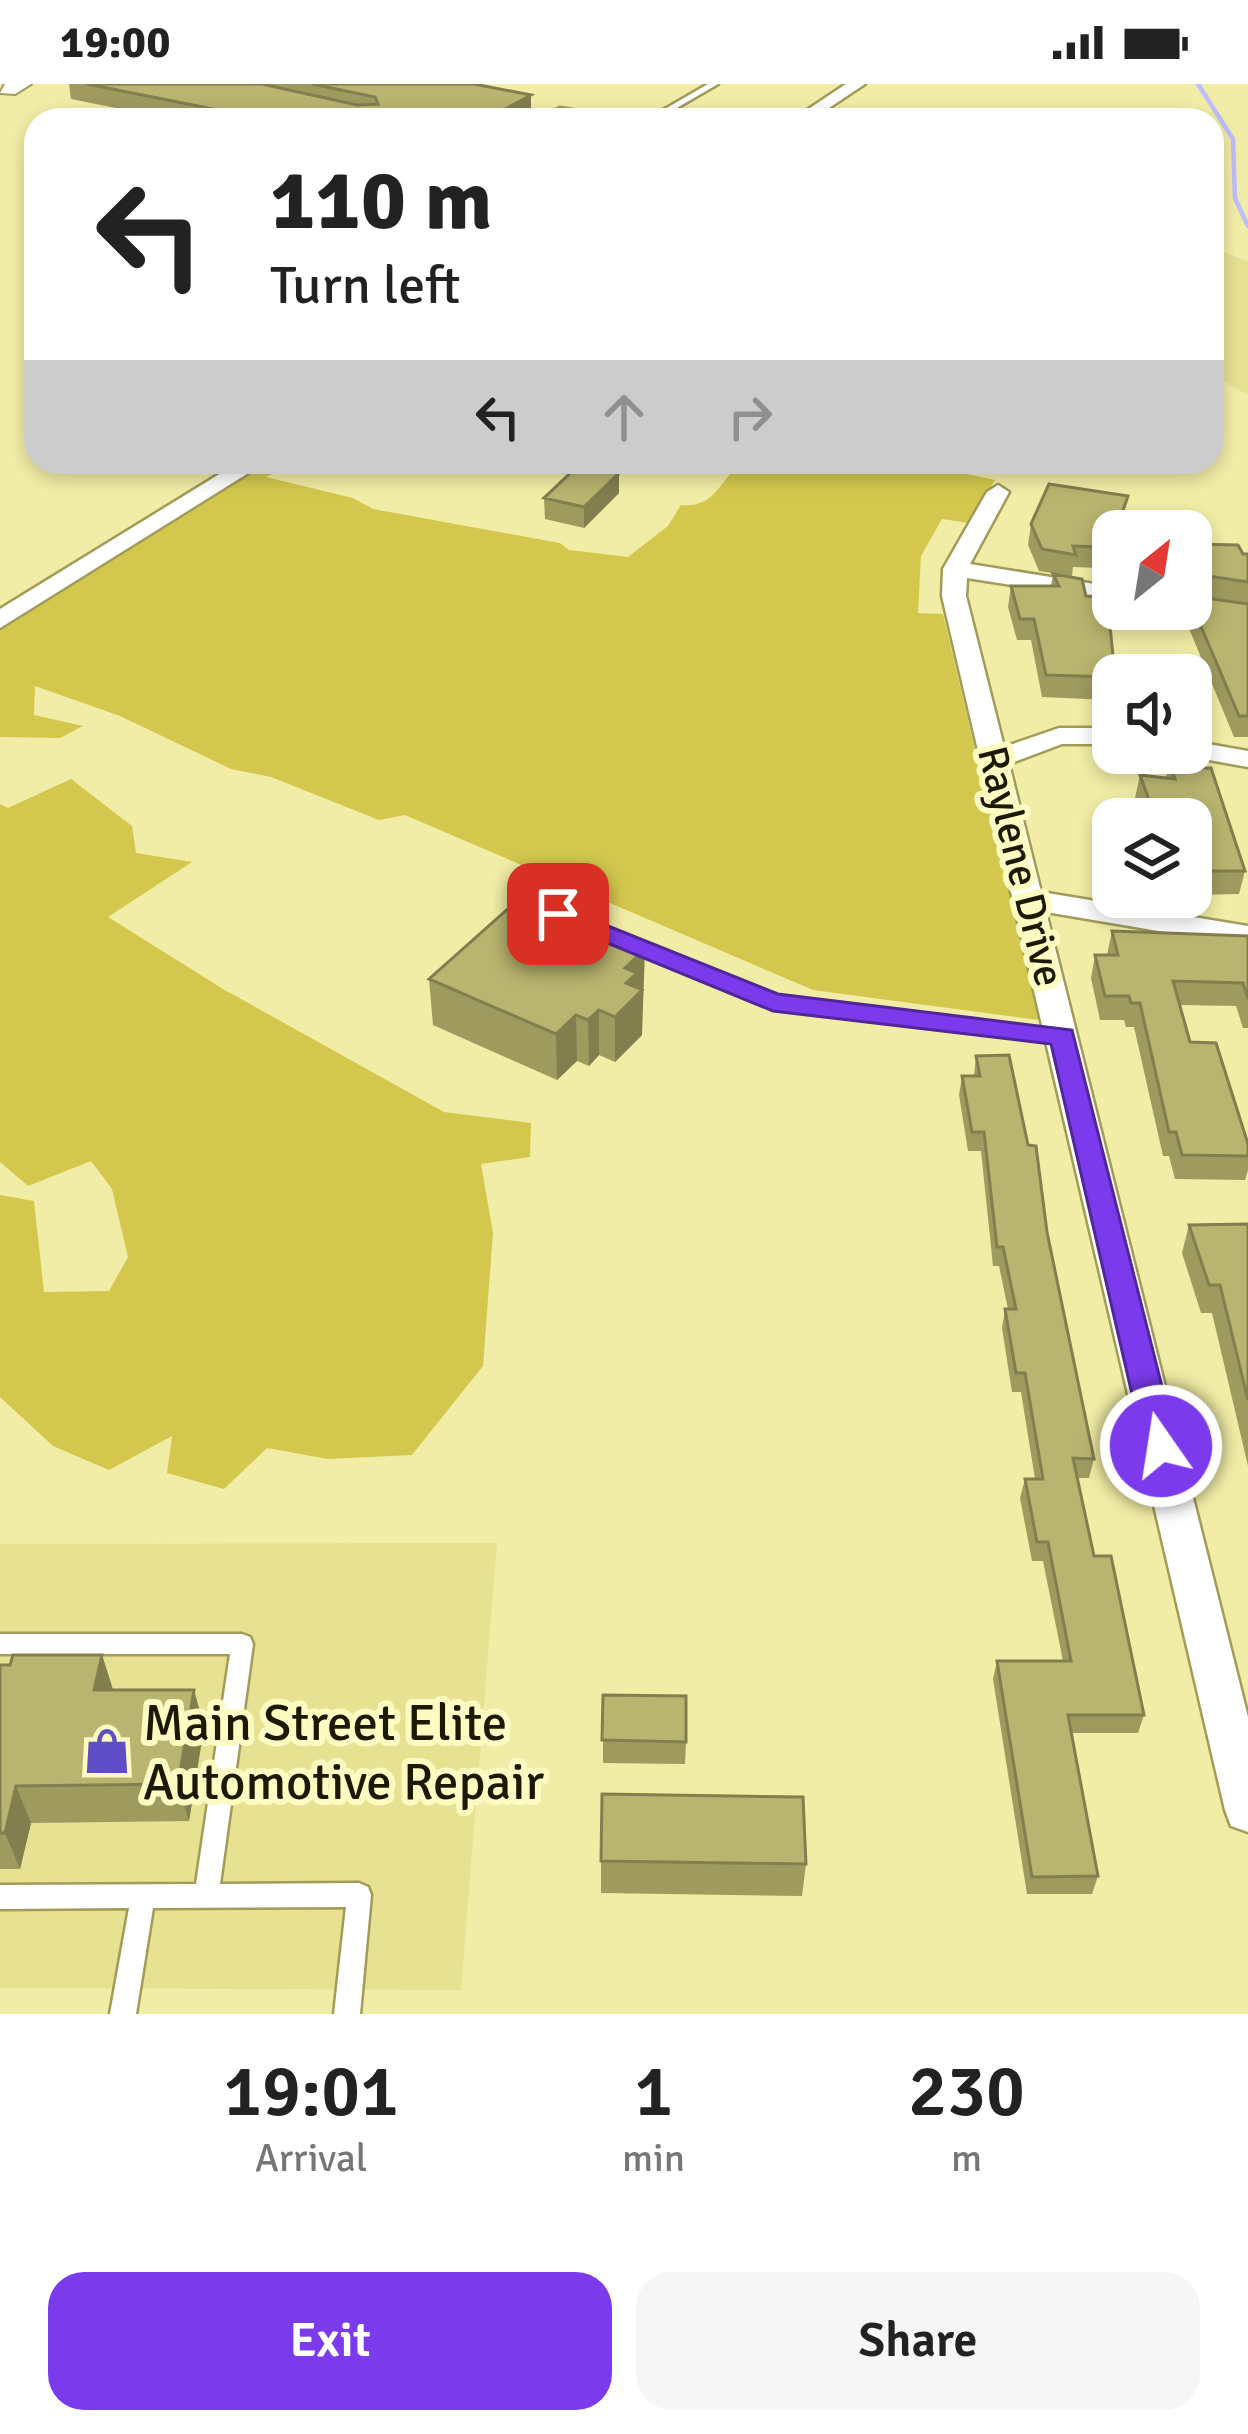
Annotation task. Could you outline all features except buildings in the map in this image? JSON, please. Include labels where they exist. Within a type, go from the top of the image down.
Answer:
[{"type":"street","points":[[819,108],[856,84]]},
{"type":"street","points":[[0,620],[236,474]]},
{"type":"street","points":[[998,492],[955,569],[1092,591]]},
{"type":"street","name":"Raylene Drive","points":[[955,569],[954,596],[1248,1810]]},
{"type":"street","points":[[996,759],[1059,736],[1092,736]]},
{"type":"street","points":[[1212,753],[1248,759]]},
{"type":"street","points":[[1030,900],[1248,936]]},
{"type":"lane","points":[[696,84],[712,85]]},
{"type":"lane","points":[[671,108],[712,85]]},
{"type":"lane","points":[[618,939],[773,1002],[1063,1036]]},
{"type":"lane","points":[[0,1644],[242,1645],[206,1897]]},
{"type":"lane","points":[[0,1897],[359,1895],[347,2014]]},
{"type":"lane","points":[[123,2014],[143,1896]]},
{"type":"shaded area","points":[[1224,252],[1248,262],[1248,395],[1224,382]]},
{"type":"shaded area","points":[[244,474],[272,474],[266,477],[353,498],[373,509],[560,543],[569,550],[628,557],[668,526],[681,505],[709,498],[730,474],[967,474],[995,480],[969,523],[942,519],[921,556],[918,613],[943,614],[1039,1020],[813,990],[405,815],[379,820],[271,777],[231,769],[120,716],[35,686],[34,715],[83,726],[60,738],[0,737],[0,627]]},
{"type":"shaded area","points":[[71,779],[132,826],[136,853],[192,862],[108,917],[223,989],[444,1112],[531,1123],[530,1157],[481,1164],[493,1233],[483,1366],[412,1455],[328,1459],[267,1448],[224,1489],[167,1473],[172,1436],[109,1470],[53,1446],[0,1397],[0,1195],[34,1201],[44,1292],[109,1291],[128,1257],[112,1189],[91,1161],[28,1186],[0,1162],[0,804],[8,808]]},
{"type":"shaded area","points":[[497,1543],[461,1990],[0,1988],[0,1544]]},
{"type":"waterway","points":[[1198,84],[1213,108]]},
{"type":"waterway","points":[[1224,125],[1233,139],[1235,198],[1248,226]]},
{"type":"place","name":"Main Street Elite Automotive Repair","points":[[107,1751]]},
{"type":"route","points":[[558,914],[773,1002],[1063,1036],[1161,1446]]}]
